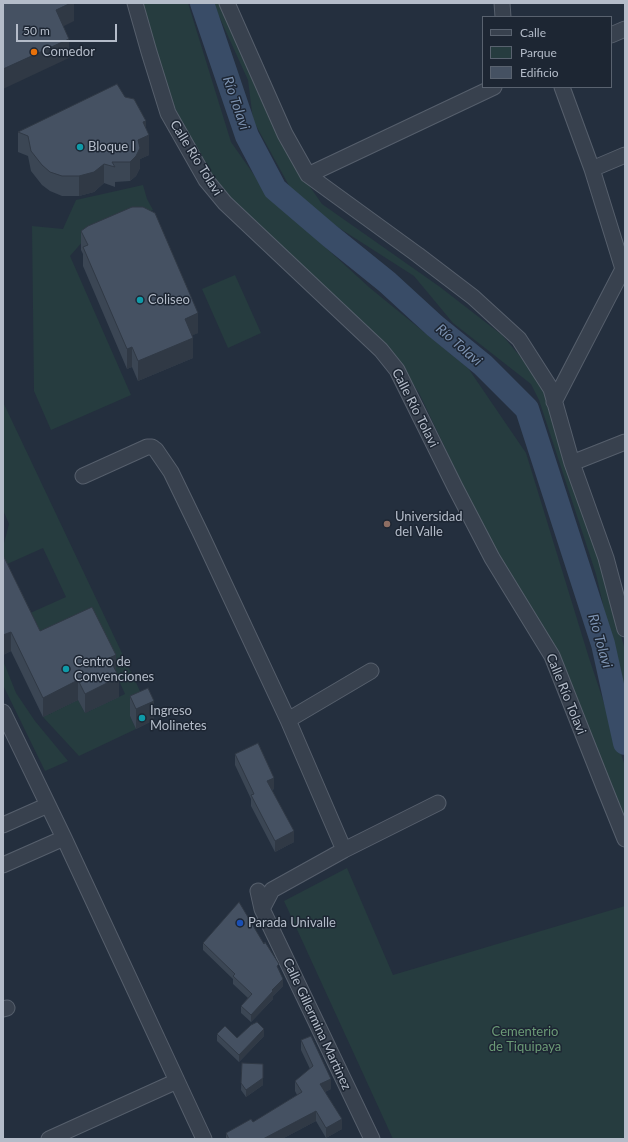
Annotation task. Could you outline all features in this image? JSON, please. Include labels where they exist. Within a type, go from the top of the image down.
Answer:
[{"type":"street","name":"Calle Río Tolavi","points":[[135,3],[168,113],[206,180],[224,203],[381,350],[397,370],[492,558],[552,656],[625,839]]},
{"type":"street","points":[[228,3],[285,134],[308,175],[418,255],[479,302],[519,339],[551,389],[572,463],[606,558],[625,629]]},
{"type":"street","points":[[502,3],[503,16]]},
{"type":"street","points":[[612,35],[625,29]]},
{"type":"street","points":[[308,175],[492,88]]},
{"type":"street","points":[[554,402],[623,269],[592,169],[562,88]]},
{"type":"street","points":[[592,169],[625,155]]},
{"type":"street","points":[[572,463],[625,442]]},
{"type":"street","points":[[83,476],[147,447],[152,447],[156,450],[171,472],[178,486],[288,720],[344,850]]},
{"type":"street","points":[[288,720],[371,671]]},
{"type":"street","points":[[3,712],[64,838],[204,1139]]},
{"type":"street","points":[[262,909],[272,890],[344,850],[438,803]]},
{"type":"street","points":[[3,825],[48,805]]},
{"type":"street","points":[[3,865],[64,838]]},
{"type":"street","name":"Calle Gillermina Martinez","points":[[252,893],[262,909],[372,1139]]},
{"type":"street","points":[[49,1139],[176,1081]]},
{"type":"green space","points":[[142,3],[188,3],[231,142],[268,195],[370,288],[468,368],[526,453],[589,658],[625,766],[625,822],[419,393],[392,352],[239,208],[213,179],[179,117],[161,75]]},
{"type":"green space","points":[[213,3],[222,3],[303,177],[322,204],[440,287],[502,335],[541,381],[600,559],[625,650],[625,700],[596,574],[539,400],[531,384],[453,323],[414,276],[325,219],[292,191],[253,120],[248,80]]},
{"type":"green space","points":[[143,185],[147,199],[153,210],[84,240],[70,256],[131,395],[51,430],[34,391],[32,226],[63,229],[76,200]]},
{"type":"green space","points":[[235,275],[261,333],[228,348],[202,289]]},
{"type":"green space","points":[[3,402],[148,708],[130,716],[136,729],[79,756],[43,717],[78,700],[85,713],[125,694],[116,674],[45,649],[28,614],[66,597],[43,548],[5,565],[3,561],[3,547],[9,524],[3,510]]},
{"type":"green space","points":[[4,663],[16,693],[35,721],[68,761],[45,771],[3,685]]},
{"type":"green space","name":"Cementerio de Tiquipaya","points":[[347,868],[393,975],[625,906],[625,1139],[393,1139],[284,901]]},
{"type":"building","points":[[4,3],[71,3],[56,10],[69,39],[3,69]]},
{"type":"building","name":"Bloque I","points":[[117,84],[125,97],[134,99],[146,121],[143,122],[149,135],[138,140],[140,148],[136,156],[130,162],[112,162],[115,167],[104,164],[94,172],[79,176],[62,176],[50,172],[42,165],[31,151],[28,136],[18,132]]},
{"type":"building","name":"Coliseo","points":[[132,207],[143,207],[155,213],[198,313],[185,319],[193,338],[138,361],[132,347],[127,349],[83,247],[88,245],[81,231],[88,226]]},
{"type":"building","points":[[3,555],[40,631],[92,607],[116,655],[109,658],[119,677],[85,694],[78,680],[43,698],[11,632],[3,635]]},
{"type":"building","points":[[148,688],[154,701],[136,709],[130,696]]},
{"type":"building","points":[[258,743],[274,778],[267,781],[294,831],[275,841],[251,795],[254,794],[235,754]]},
{"type":"building","points":[[239,902],[264,944],[265,942],[279,964],[277,966],[283,979],[251,1015],[241,1006],[252,994],[233,976],[235,974],[203,943]]},
{"type":"building","points":[[257,1022],[264,1029],[239,1055],[217,1034],[225,1026],[237,1038],[251,1025]]},
{"type":"building","points":[[311,1036],[331,1079],[320,1084],[342,1119],[326,1128],[316,1111],[263,1139],[229,1139],[226,1133],[251,1119],[253,1122],[302,1092],[295,1081],[313,1066],[301,1040]]},
{"type":"building","points":[[242,1063],[263,1064],[263,1078],[246,1090],[241,1083]]},
{"type":"waterway","name":"Río Tolavi","points":[[202,3],[247,136],[275,189],[387,282],[435,326],[483,365],[527,409],[603,644],[625,743]]},
{"type":"place","name":"Comedor","points":[[34,52]]},
{"type":"place","name":"Bloque I","points":[[80,147]]},
{"type":"place","name":"Coliseo","points":[[140,300]]},
{"type":"place","name":"Universidad del Valle","points":[[387,524]]},
{"type":"place","name":"Centro de Convenciones","points":[[66,669]]},
{"type":"place","name":"Ingreso Molinetes","points":[[142,718]]},
{"type":"place","name":"Parada Univalle","points":[[240,923]]}]
